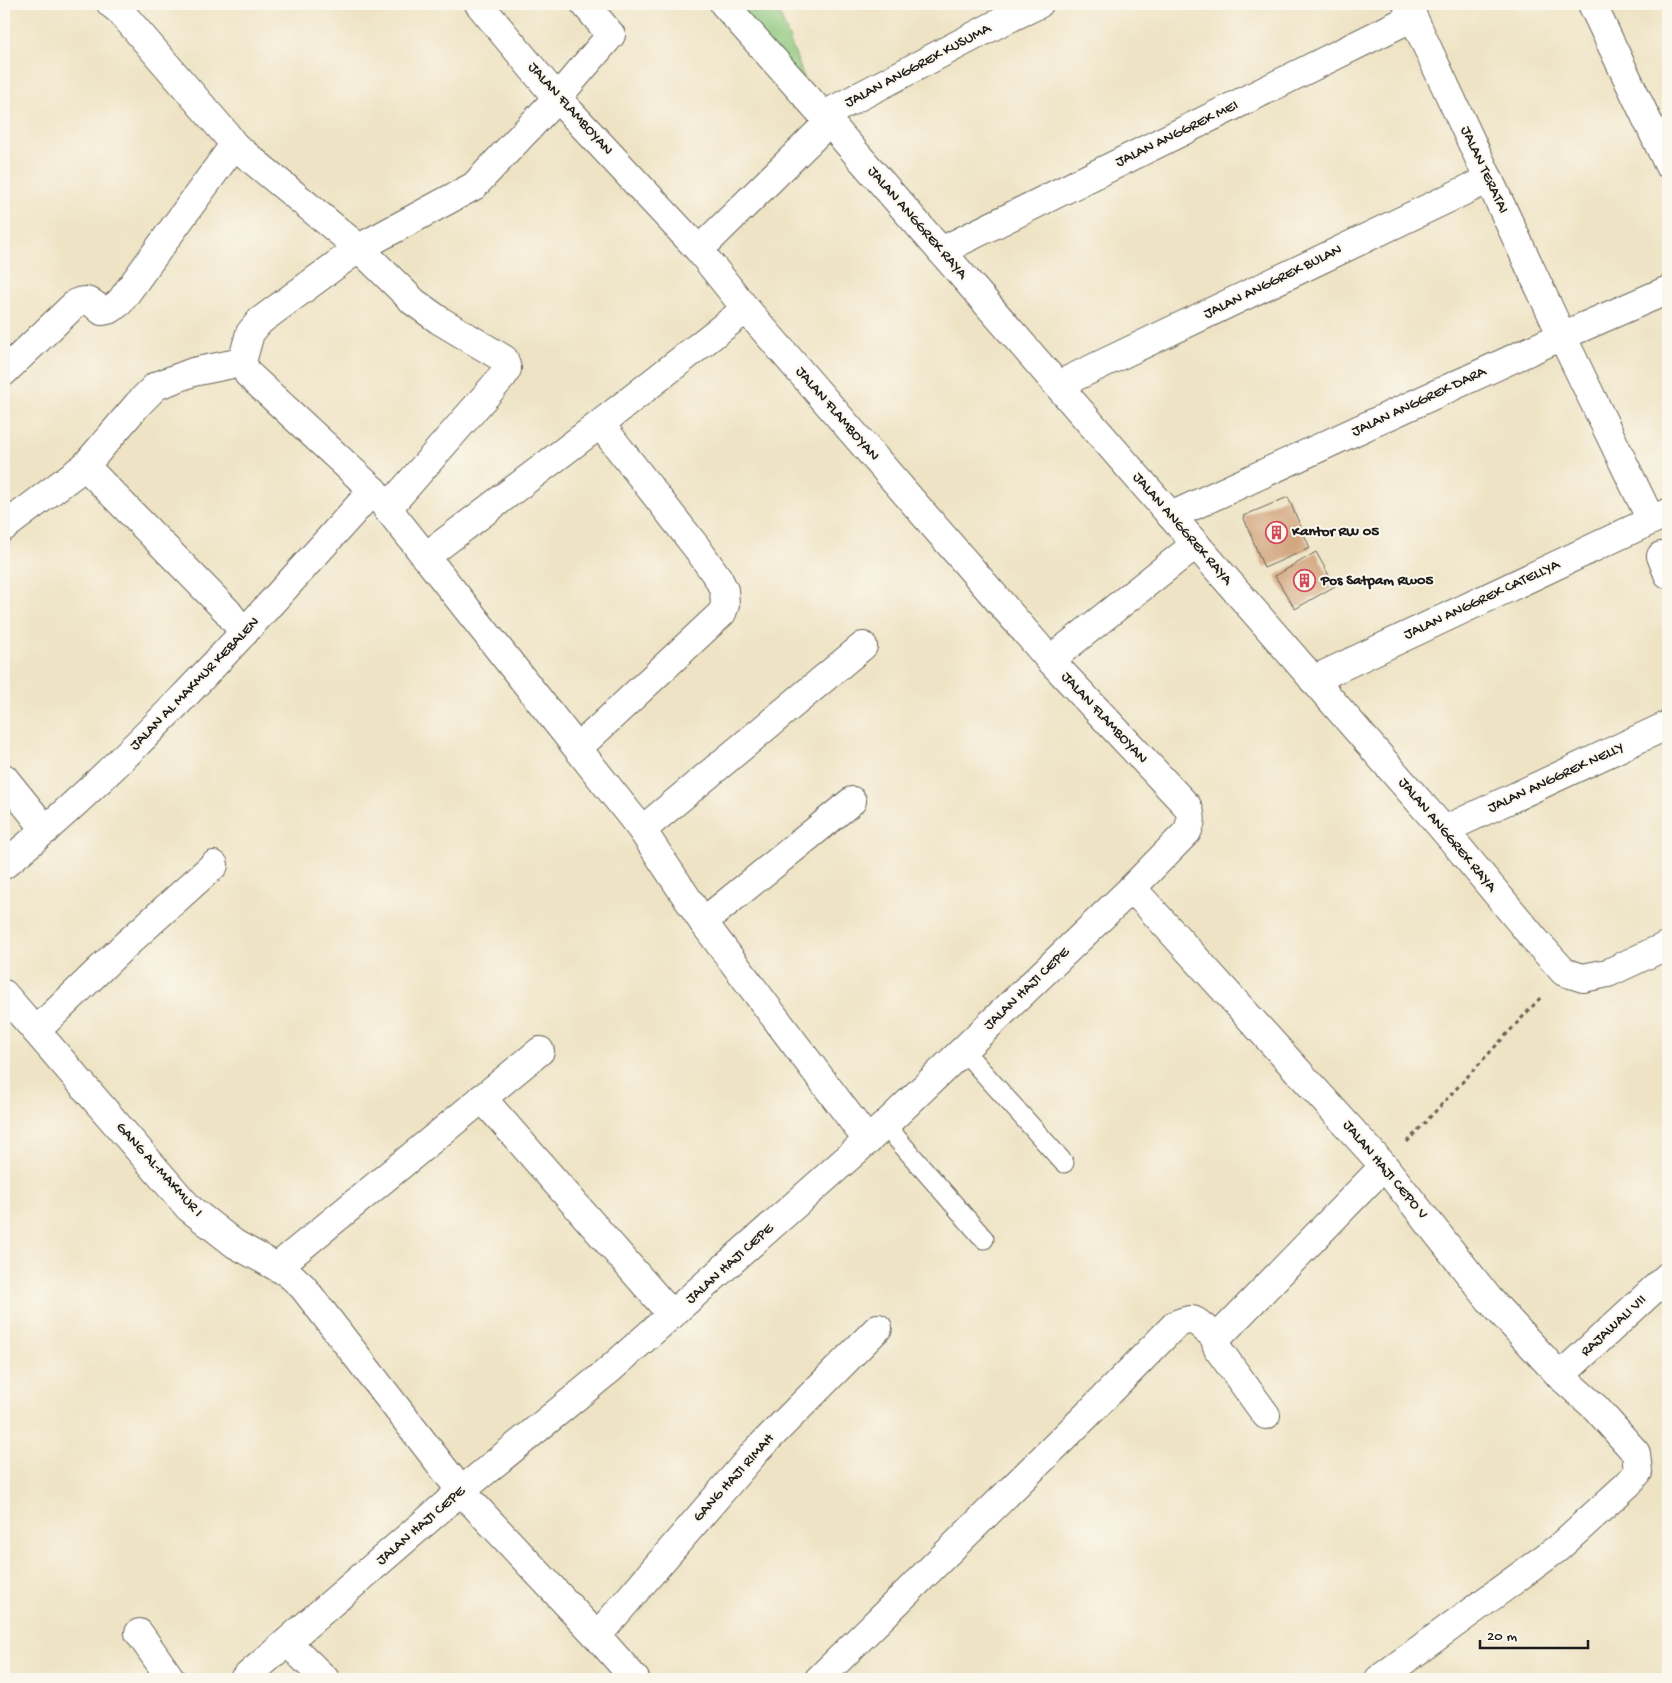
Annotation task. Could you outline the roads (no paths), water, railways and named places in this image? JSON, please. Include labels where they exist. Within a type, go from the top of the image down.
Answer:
[{"type":"street","points":[[111,4],[120,11],[226,134],[234,146],[359,248]]},
{"type":"street","name":"JALAN FLAMBOYAN","points":[[479,4],[557,98],[699,250],[746,309],[1050,660],[1187,806],[1191,814],[1192,823]]},
{"type":"street","points":[[585,4],[611,35],[557,98],[474,186],[359,248],[260,321],[250,334],[242,362],[248,374],[380,499],[642,830],[703,922],[877,1133]]},
{"type":"street","name":"JALAN ANGGREK RAYA","points":[[724,4],[1196,544],[1444,830],[1564,972],[1583,978],[1608,973],[1668,944]]},
{"type":"street","name":"JALAN ANGGREK KUSUMA","points":[[699,250],[826,119],[992,14],[1039,4]]},
{"type":"street","points":[[1592,4],[1668,164]]},
{"type":"street","name":"JALAN TERATAI","points":[[1410,10],[1562,336]]},
{"type":"street","name":"JALAN ANGGREK MEI","points":[[941,251],[1410,10]]},
{"type":"street","points":[[4,372],[76,303],[83,300],[92,301],[102,311],[112,309],[120,302],[234,146]]},
{"type":"street","name":"JALAN ANGGREK BULAN","points":[[1058,386],[1489,180]]},
{"type":"street","name":"JALAN AL MAKMUR KEBALEN","points":[[4,865],[46,830],[148,735],[244,633],[503,376],[507,369],[504,359],[414,302],[359,248]]},
{"type":"street","name":"JALAN ANGGREK DARA","points":[[1171,516],[1562,336],[1668,290]]},
{"type":"street","points":[[425,556],[600,424],[746,309]]},
{"type":"street","name":"JALAN ANGGREK CATELLYA","points":[[1314,680],[1660,516],[1562,336]]},
{"type":"street","points":[[4,527],[85,466],[138,404],[156,386],[193,372],[242,362]]},
{"type":"street","points":[[578,748],[722,613],[725,604],[724,590],[702,555],[600,424]]},
{"type":"street","points":[[85,466],[227,611],[244,633]]},
{"type":"street","points":[[1050,660],[1196,544]]},
{"type":"street","points":[[642,830],[863,646]]},
{"type":"street","name":"JALAN ANGGREK NELLY","points":[[1444,830],[1668,725]]},
{"type":"street","points":[[4,778],[46,830]]},
{"type":"street","points":[[703,922],[852,801]]},
{"type":"street","name":"JALAN HAJI CEPE","points":[[244,1679],[461,1491],[608,1371],[877,1133],[1132,888],[1187,832],[1192,823]]},
{"type":"street","points":[[36,1031],[122,948],[214,865]]},
{"type":"street","name":"JALAN HAJI CEPO V","points":[[1132,888],[1384,1166],[1489,1299],[1560,1376],[1596,1408],[1636,1453],[1638,1472],[1628,1484],[1558,1548],[1379,1679]]},
{"type":"street","name":"GANG AL-MAKMUR I","points":[[4,994],[189,1208],[235,1244],[288,1273],[303,1287],[461,1491],[635,1679]]},
{"type":"street","points":[[277,1267],[540,1051]]},
{"type":"street","points":[[482,1098],[672,1315]]},
{"type":"street","points":[[1216,1336],[1221,1334],[1384,1166]]},
{"type":"street","name":"RAJAWALI VII","points":[[1560,1376],[1668,1276]]},
{"type":"street","points":[[819,1679],[1087,1415],[1175,1325],[1187,1319],[1196,1320],[1208,1332],[1216,1336]]},
{"type":"street","name":"GANG HAJI RIMAH","points":[[597,1636],[757,1450],[878,1328]]},
{"type":"street","points":[[1216,1336],[1218,1349],[1266,1415]]},
{"type":"street","points":[[139,1632],[171,1679]]},
{"type":"street","points":[[287,1642],[325,1679]]},
{"type":"lane","points":[[963,1050],[1064,1163]]},
{"type":"lane","points":[[877,1133],[984,1239]]},
{"type":"place","name":"Kantor RW 05","points":[[1276,532]]},
{"type":"place","name":"Pos Satpam Rw05","points":[[1305,581]]}]
